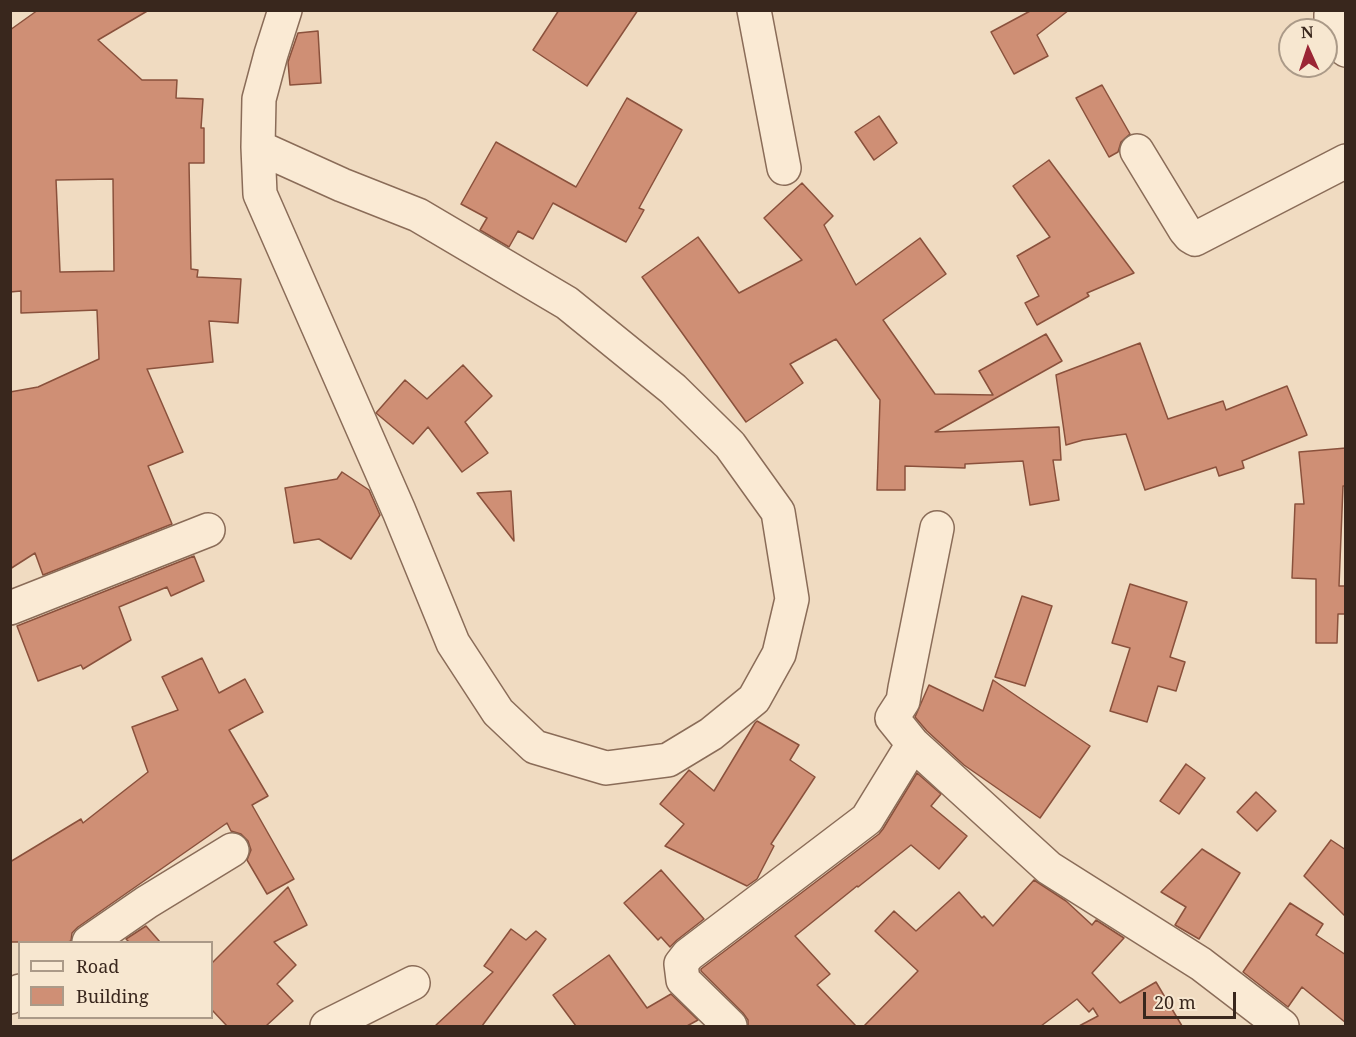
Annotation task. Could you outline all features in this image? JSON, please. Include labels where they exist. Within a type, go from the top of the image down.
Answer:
[{"type":"street","points":[[258,147],[342,185],[418,215],[567,303],[673,389],[730,445],[778,512],[792,599],[778,654],[754,699],[711,734],[668,760],[606,768],[535,747],[498,712],[453,643],[399,511],[260,194],[258,147],[259,99],[285,10]]},
{"type":"street","points":[[754,10],[784,168]]},
{"type":"street","points":[[1333,10],[1331,20],[1346,50]]},
{"type":"street","points":[[1137,151],[1185,230],[1195,239],[1346,161]]},
{"type":"street","points":[[937,528],[903,701],[892,718],[913,744],[1049,868],[1201,964],[1282,1026]]},
{"type":"street","points":[[10,608],[208,530]]},
{"type":"street","points":[[730,1026],[683,980],[681,964],[688,955],[867,819],[913,744]]},
{"type":"street","points":[[90,941],[147,902],[232,850]]},
{"type":"street","points":[[327,1026],[413,983]]},
{"type":"building","points":[[38,10],[149,10],[98,40],[142,80],[177,80],[176,98],[203,99],[201,128],[204,128],[204,163],[189,163],[191,269],[198,270],[197,277],[241,279],[238,323],[209,321],[213,362],[147,369],[183,452],[148,466],[172,524],[43,575],[35,553],[10,569],[10,392],[38,387],[99,359],[97,310],[21,313],[21,291],[10,292],[10,30]],"holes":[[[113,179],[114,271],[60,272],[56,180]]]},
{"type":"building","points":[[559,10],[638,10],[587,86],[533,50]]},
{"type":"building","points":[[1032,10],[1069,10],[1037,35],[1048,56],[1014,74],[991,32]]},
{"type":"building","points":[[318,31],[321,83],[290,85],[288,62],[298,33]]},
{"type":"building","points":[[1102,85],[1130,134],[1121,142],[1118,152],[1109,157],[1076,98]]},
{"type":"building","points":[[627,98],[682,130],[639,208],[644,210],[626,242],[553,203],[533,239],[518,231],[509,247],[480,230],[487,218],[461,204],[496,142],[576,187]]},
{"type":"building","points":[[879,116],[897,143],[874,160],[855,132]]},
{"type":"building","points":[[1049,160],[1134,273],[1087,293],[1089,296],[1037,325],[1025,303],[1039,296],[1017,256],[1050,237],[1013,186]]},
{"type":"building","points":[[802,183],[833,216],[824,225],[856,285],[920,238],[946,274],[883,320],[935,394],[993,395],[979,371],[1046,334],[1062,361],[935,432],[1059,427],[1061,460],[1053,460],[1059,500],[1030,505],[1023,461],[965,464],[965,468],[905,466],[905,490],[877,490],[880,400],[836,339],[790,364],[803,383],[746,422],[642,277],[698,237],[739,293],[802,260],[764,218]]},
{"type":"building","points":[[1140,343],[1168,419],[1223,401],[1226,410],[1287,386],[1307,435],[1242,461],[1244,468],[1219,476],[1216,467],[1145,490],[1126,434],[1083,440],[1066,445],[1056,375]]},
{"type":"building","points":[[463,365],[492,396],[465,422],[488,453],[462,472],[428,427],[413,444],[376,413],[405,380],[427,399]]},
{"type":"building","points":[[1346,448],[1346,486],[1343,486],[1339,586],[1345,586],[1345,614],[1338,614],[1337,643],[1316,643],[1316,579],[1292,578],[1295,504],[1304,504],[1299,452]]},
{"type":"building","points":[[342,472],[369,490],[380,515],[351,559],[319,539],[294,543],[285,488],[337,479]]},
{"type":"building","points":[[511,491],[514,541],[477,493]]},
{"type":"building","points":[[194,556],[204,581],[171,596],[167,587],[119,607],[131,640],[83,669],[81,665],[38,681],[17,626]]},
{"type":"building","points":[[1130,584],[1187,602],[1170,657],[1185,662],[1176,691],[1158,686],[1147,722],[1110,711],[1130,648],[1112,643]]},
{"type":"building","points":[[1022,596],[1052,606],[1025,686],[995,677]]},
{"type":"building","points":[[202,658],[219,693],[245,679],[263,712],[229,730],[268,796],[252,805],[294,879],[267,894],[247,860],[251,850],[248,841],[241,834],[231,831],[227,823],[78,927],[72,933],[71,941],[10,942],[10,862],[81,819],[83,823],[148,772],[132,727],[178,710],[162,677]]},
{"type":"building","points":[[993,680],[1090,746],[1040,818],[964,765],[915,717],[929,685],[983,711]]},
{"type":"building","points":[[757,721],[799,745],[790,760],[815,777],[771,844],[774,846],[757,879],[747,886],[665,846],[684,824],[660,804],[689,770],[714,791]]},
{"type":"building","points":[[1186,764],[1205,778],[1179,814],[1160,801]]},
{"type":"building","points":[[917,773],[941,794],[931,806],[967,836],[939,869],[911,845],[795,936],[830,974],[817,985],[856,1026],[748,1026],[748,1020],[743,1013],[701,969],[879,834]]},
{"type":"building","points":[[1256,792],[1276,811],[1257,831],[1237,812]]},
{"type":"building","points":[[1331,840],[1346,850],[1346,917],[1304,876]]},
{"type":"building","points":[[1202,849],[1240,873],[1199,939],[1175,925],[1186,907],[1161,892]]},
{"type":"building","points":[[661,870],[704,919],[670,947],[661,937],[658,940],[624,903]]},
{"type":"building","points":[[1034,880],[1066,901],[1092,925],[1096,920],[1124,938],[1092,973],[1120,1003],[1156,982],[1182,1026],[1079,1026],[1098,1016],[1093,1008],[1089,1012],[1077,999],[1041,1026],[864,1026],[918,971],[875,931],[894,911],[916,931],[959,892],[982,918],[984,916],[993,926]]},
{"type":"building","points":[[288,887],[307,925],[274,942],[296,965],[277,984],[293,1001],[266,1026],[227,1026],[213,1011],[213,962]]},
{"type":"building","points":[[1290,903],[1323,924],[1316,935],[1346,955],[1346,1023],[1302,987],[1288,1007],[1243,972]]},
{"type":"building","points":[[146,926],[159,941],[128,941],[126,939]]},
{"type":"building","points":[[511,929],[526,940],[536,931],[546,939],[482,1026],[435,1026],[493,972],[484,966]]},
{"type":"building","points":[[609,955],[647,1008],[671,994],[698,1020],[687,1026],[576,1026],[553,995]]}]
